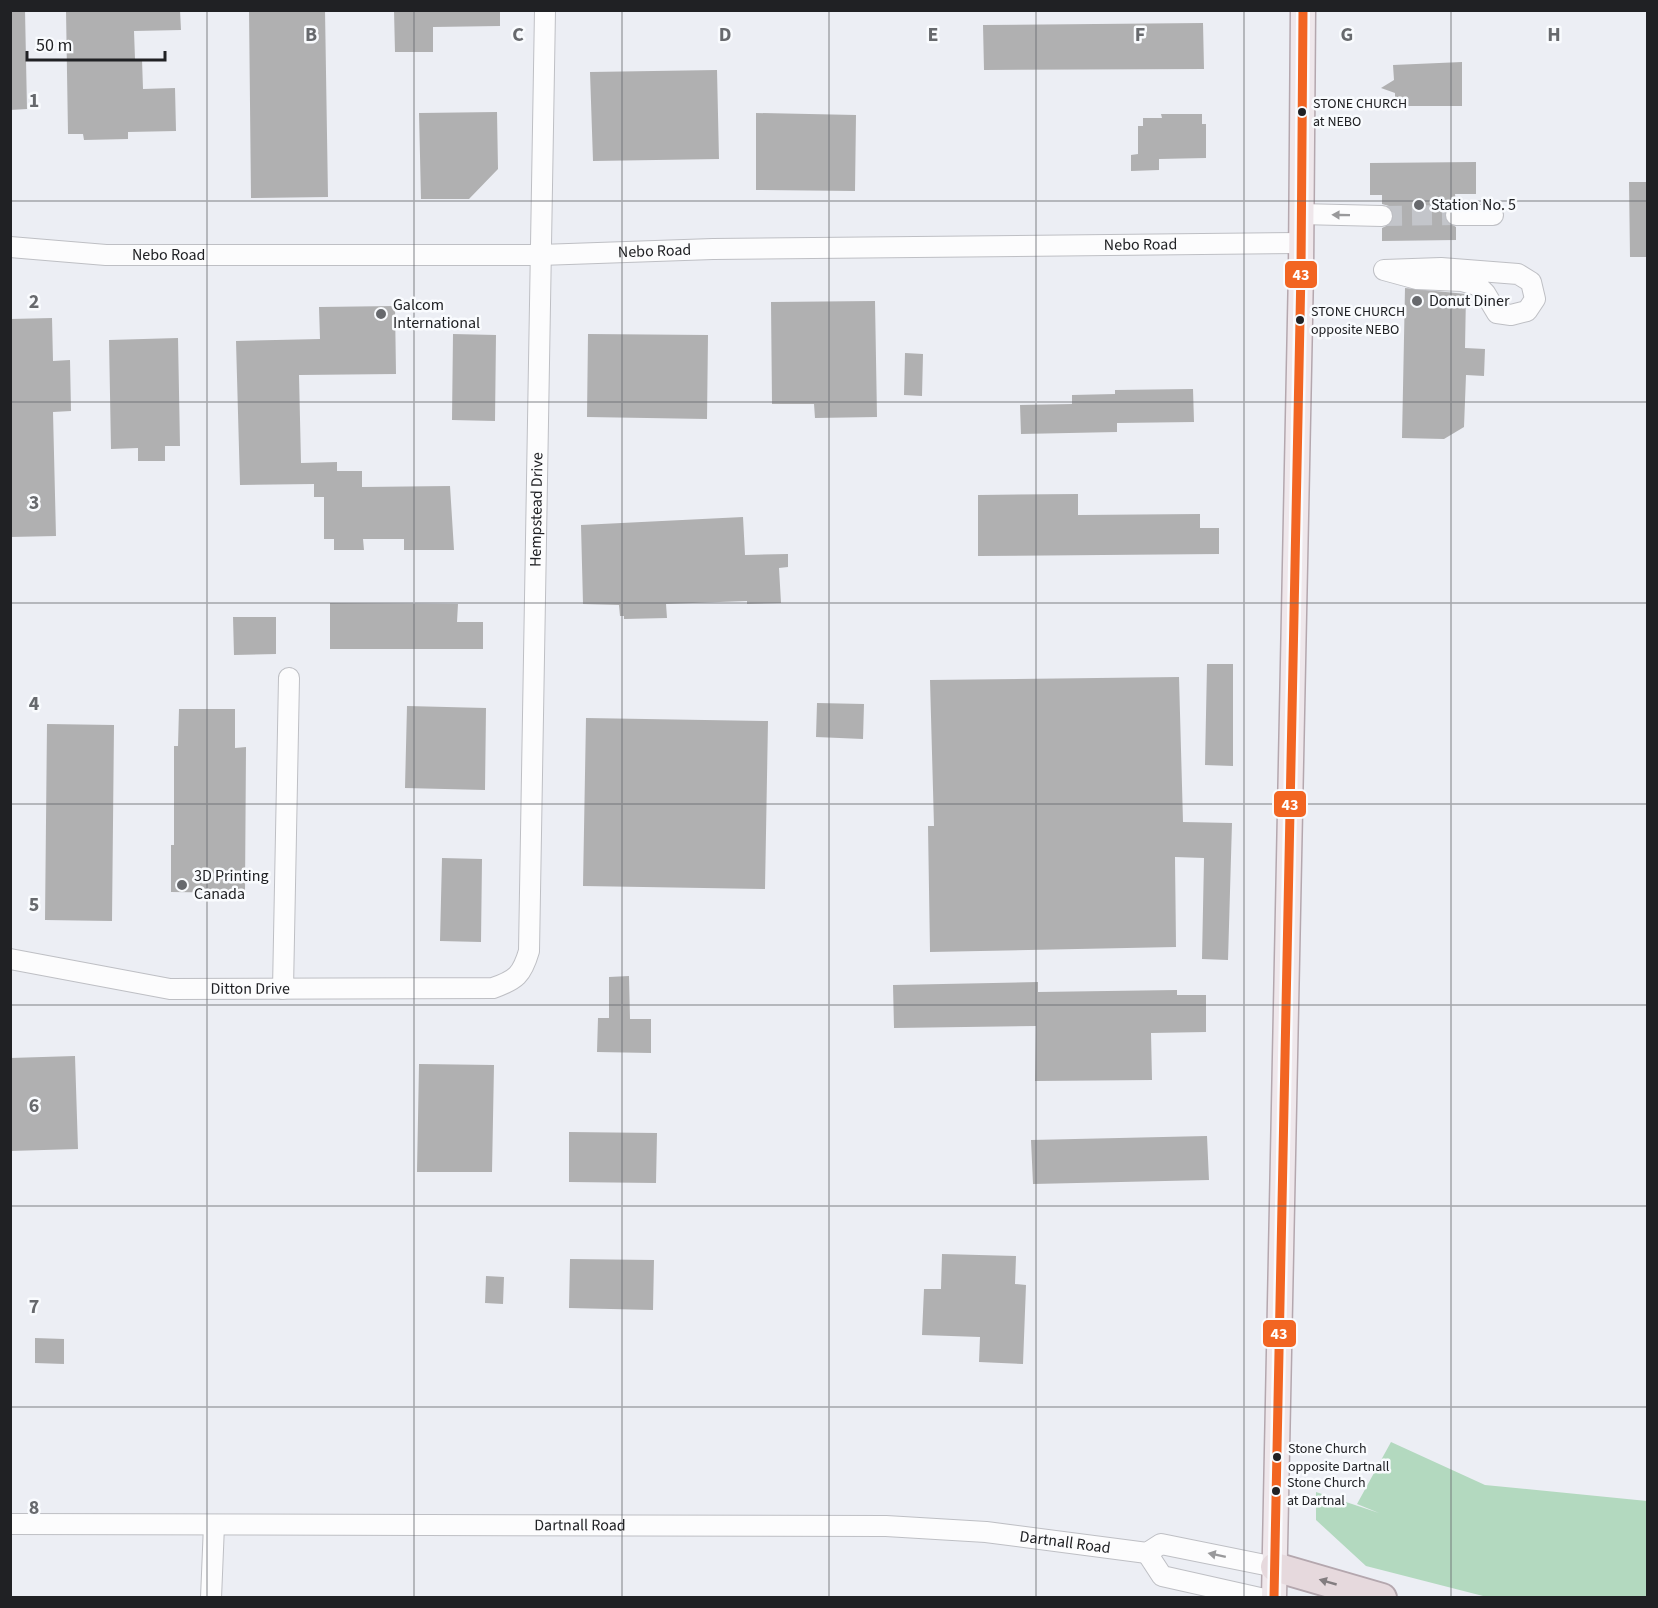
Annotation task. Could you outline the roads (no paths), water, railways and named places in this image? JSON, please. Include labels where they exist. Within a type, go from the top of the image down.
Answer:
[{"type":"highway","points":[[1275,1567],[1382,1598]]},
{"type":"main road","points":[[1274,1598],[1303,10]]},
{"type":"street","name":"Hempstead Drive","points":[[493,988],[514,981],[525,966],[529,951],[544,10]]},
{"type":"street","points":[[1300,214],[1382,216]]},
{"type":"street","points":[[1456,215],[1493,215]]},
{"type":"street","name":"Nebo Road","points":[[10,247],[106,255],[540,255],[713,249],[1300,243]]},
{"type":"street","points":[[1441,268],[1518,274],[1531,282],[1535,299],[1527,311],[1511,315],[1497,313],[1485,293],[1477,285],[1462,281],[1418,279],[1384,270],[1441,268]]},
{"type":"street","points":[[283,989],[289,678]]},
{"type":"street","name":"Ditton Drive","points":[[10,959],[170,989],[493,988]]},
{"type":"street","name":"Dartnall Road","points":[[10,1524],[886,1526],[986,1533],[1147,1553],[1161,1544],[1275,1567]]},
{"type":"street","points":[[211,1598],[214,1525]]},
{"type":"street","points":[[1147,1553],[1162,1576],[1260,1598]]},
{"type":"tunnel","points":[[1382,216],[1456,215]]},
{"type":"place","name":"STONE CHURCH at NEBO","points":[[1302,112]]},
{"type":"place","name":"Station No. 5","points":[[1419,205]]},
{"type":"place","name":"Donut Diner","points":[[1417,301]]},
{"type":"place","name":"Galcom International","points":[[381,314]]},
{"type":"place","name":"STONE CHURCH opposite NEBO","points":[[1300,320]]},
{"type":"place","name":"3D Printing Canada","points":[[182,885]]},
{"type":"place","name":"Stone Church opposite Dartnall","points":[[1277,1457]]},
{"type":"place","name":"Stone Church at Dartnal","points":[[1276,1491]]}]
